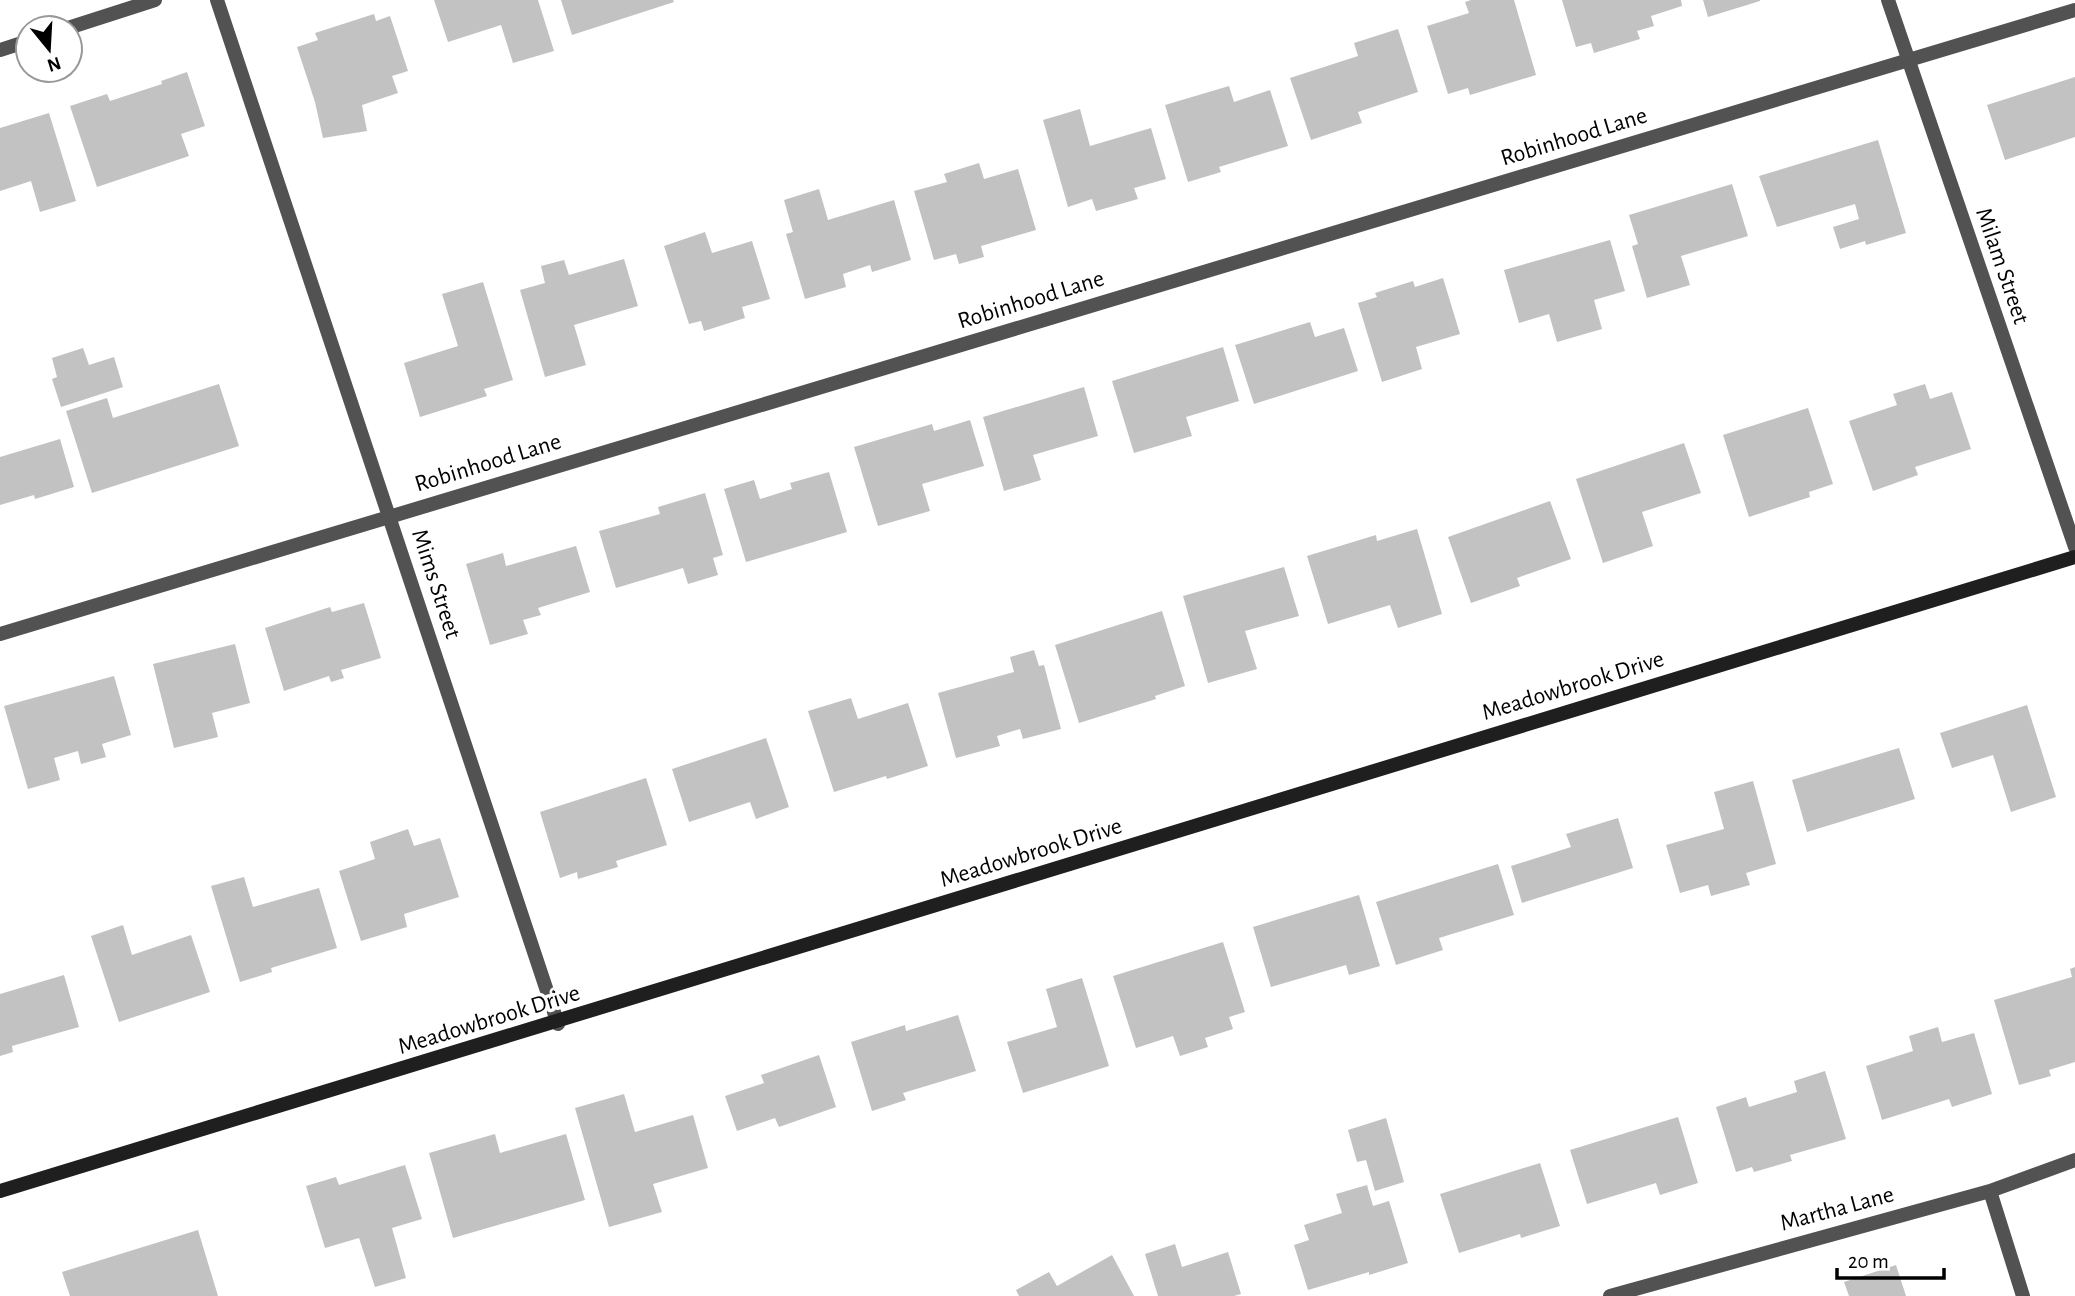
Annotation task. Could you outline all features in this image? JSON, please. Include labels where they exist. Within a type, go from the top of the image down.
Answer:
[{"type":"main road","name":"Meadowbrook Drive","points":[[0,1191],[558,1024],[2075,557]]},
{"type":"street","points":[[84,23],[155,0]]},
{"type":"street","name":"Mims Street","points":[[217,0],[558,1024]]},
{"type":"street","name":"Milam Street","points":[[1888,0],[2075,547]]},
{"type":"street","name":"Robinhood Lane","points":[[0,634],[2075,10]]},
{"type":"street","name":"Martha Lane","points":[[1610,1296],[1990,1191],[2075,1160]]},
{"type":"street","points":[[1990,1191],[2023,1296]]},
{"type":"building","points":[[434,0],[538,0],[554,51],[513,63],[501,25],[448,42]]},
{"type":"building","points":[[561,0],[673,0],[674,2],[572,35]]},
{"type":"building","points":[[1514,0],[1536,75],[1470,95],[1468,88],[1448,94],[1427,26],[1469,13],[1465,2]]},
{"type":"building","points":[[1562,0],[1681,0],[1682,6],[1651,16],[1654,26],[1637,31],[1640,39],[1594,53],[1591,43],[1576,47]]},
{"type":"building","points":[[1703,0],[1760,0],[1760,1],[1708,17]]},
{"type":"building","points":[[374,14],[376,21],[390,16],[408,71],[392,76],[398,93],[362,105],[367,131],[323,138],[315,102],[297,47],[318,40],[315,33]]},
{"type":"building","points":[[1398,29],[1418,92],[1358,112],[1362,123],[1311,140],[1290,78],[1358,56],[1354,43]]},
{"type":"building","points":[[187,72],[205,126],[181,134],[189,156],[97,187],[70,106],[107,94],[110,101],[162,84],[161,81]]},
{"type":"building","points":[[2075,77],[2075,137],[2005,160],[1987,105]]},
{"type":"building","points":[[1229,86],[1234,102],[1270,90],[1288,146],[1219,167],[1221,172],[1188,182],[1165,105]]},
{"type":"building","points":[[1080,109],[1090,146],[1151,128],[1166,179],[1134,188],[1138,199],[1096,211],[1092,199],[1068,207],[1043,120]]},
{"type":"building","points":[[49,113],[76,201],[40,212],[31,181],[0,191],[0,128]]},
{"type":"building","points":[[1878,140],[1906,233],[1866,245],[1865,241],[1840,249],[1833,227],[1859,219],[1855,204],[1777,227],[1759,176]]},
{"type":"building","points":[[979,163],[984,179],[1018,169],[1036,230],[981,246],[984,257],[959,264],[956,254],[934,260],[914,191],[947,182],[944,174]]},
{"type":"building","points":[[1732,184],[1748,236],[1681,256],[1690,285],[1647,298],[1632,246],[1638,244],[1629,215]]},
{"type":"building","points":[[819,189],[828,220],[894,200],[911,260],[872,272],[870,265],[843,274],[846,287],[805,299],[786,234],[793,232],[784,200]]},
{"type":"building","points":[[705,232],[712,253],[752,241],[770,299],[742,307],[745,318],[704,331],[701,321],[689,324],[664,246]]},
{"type":"building","points":[[1610,240],[1625,291],[1594,300],[1602,329],[1557,342],[1549,314],[1519,323],[1504,270]]},
{"type":"building","points":[[624,259],[638,306],[574,325],[586,365],[545,377],[520,290],[545,283],[541,266],[564,260],[569,275]]},
{"type":"building","points":[[1443,278],[1460,334],[1416,347],[1422,369],[1382,382],[1358,303],[1377,297],[1375,293],[1413,281],[1415,287]]},
{"type":"building","points":[[483,282],[513,380],[484,389],[487,396],[420,417],[404,363],[458,346],[442,294]]},
{"type":"building","points":[[1310,322],[1315,337],[1344,328],[1358,371],[1254,404],[1235,345]]},
{"type":"building","points":[[1223,347],[1239,401],[1186,417],[1192,436],[1134,453],[1112,381]]},
{"type":"building","points":[[83,348],[89,365],[114,357],[123,387],[61,407],[52,379],[57,377],[52,358]]},
{"type":"building","points":[[219,384],[239,446],[92,493],[66,411],[107,398],[113,418]]},
{"type":"building","points":[[1925,384],[1930,399],[1952,392],[1971,449],[1915,467],[1918,475],[1873,491],[1849,421],[1897,405],[1893,394]]},
{"type":"building","points":[[1084,387],[1098,436],[1033,455],[1041,480],[1004,491],[983,417]]},
{"type":"building","points":[[1808,408],[1833,484],[1809,492],[1810,497],[1749,517],[1723,435]]},
{"type":"building","points":[[970,420],[984,466],[922,484],[930,511],[878,526],[854,447],[932,424],[934,431]]},
{"type":"building","points":[[60,439],[74,487],[35,499],[34,495],[0,505],[0,457]]},
{"type":"building","points":[[1684,443],[1701,493],[1642,512],[1653,546],[1603,563],[1576,479]]},
{"type":"building","points":[[829,472],[847,532],[746,562],[724,489],[754,480],[760,499],[792,489],[790,483]]},
{"type":"building","points":[[705,493],[723,555],[713,558],[718,575],[688,584],[683,568],[616,588],[599,531],[660,514],[658,507]]},
{"type":"building","points":[[1550,501],[1571,559],[1517,578],[1520,586],[1471,603],[1448,537]]},
{"type":"building","points":[[1417,529],[1442,614],[1398,628],[1390,605],[1328,624],[1307,556],[1376,535],[1377,541]]},
{"type":"building","points":[[576,546],[590,592],[538,608],[541,615],[523,620],[528,634],[490,645],[466,564],[503,553],[506,566]]},
{"type":"building","points":[[1284,567],[1299,616],[1245,631],[1257,669],[1208,683],[1183,596]]},
{"type":"building","points":[[364,603],[381,658],[341,670],[344,678],[331,682],[329,676],[284,691],[265,628],[330,607],[332,612]]},
{"type":"building","points":[[1162,611],[1185,686],[1155,696],[1156,699],[1079,723],[1055,645]]},
{"type":"building","points":[[235,644],[250,703],[212,713],[218,737],[174,748],[153,664]]},
{"type":"building","points":[[1034,650],[1039,666],[1044,665],[1061,729],[1023,739],[1020,729],[997,736],[1000,746],[956,758],[938,693],[1014,672],[1010,657]]},
{"type":"building","points":[[114,676],[131,735],[102,744],[106,757],[81,764],[78,751],[54,758],[60,780],[28,789],[4,706]]},
{"type":"building","points":[[851,698],[858,719],[908,703],[928,766],[834,792],[808,711]]},
{"type":"building","points":[[2027,705],[2056,797],[2011,812],[1993,755],[1952,768],[1940,733]]},
{"type":"building","points":[[766,738],[789,807],[756,819],[750,802],[689,822],[672,769]]},
{"type":"building","points":[[1899,748],[1915,799],[1807,832],[1792,780]]},
{"type":"building","points":[[646,778],[667,845],[616,861],[618,867],[578,879],[577,872],[560,878],[540,812]]},
{"type":"building","points":[[1753,781],[1776,864],[1746,873],[1750,885],[1711,896],[1708,885],[1680,893],[1666,845],[1724,829],[1714,792]]},
{"type":"building","points":[[1618,818],[1633,868],[1522,903],[1511,866],[1571,847],[1566,834]]},
{"type":"building","points":[[408,829],[414,846],[440,838],[459,897],[404,914],[407,927],[361,941],[339,871],[375,859],[370,842]]},
{"type":"building","points":[[1498,864],[1514,915],[1439,938],[1443,950],[1396,965],[1376,902]]},
{"type":"building","points":[[244,877],[253,907],[319,888],[337,948],[271,968],[272,972],[240,982],[211,886]]},
{"type":"building","points":[[1359,895],[1380,966],[1349,975],[1346,965],[1271,987],[1253,927]]},
{"type":"building","points":[[123,925],[132,955],[191,935],[210,992],[119,1022],[91,936]]},
{"type":"building","points":[[1223,942],[1245,1012],[1229,1017],[1233,1029],[1205,1038],[1208,1047],[1180,1056],[1173,1036],[1136,1048],[1113,976]]},
{"type":"building","points":[[2075,967],[2075,1062],[2049,1070],[2051,1076],[2019,1085],[1994,1000],[2072,977],[2070,969]]},
{"type":"building","points":[[64,975],[79,1027],[12,1046],[13,1052],[0,1056],[0,994]]},
{"type":"building","points":[[1082,978],[1109,1066],[1023,1093],[1007,1042],[1057,1027],[1046,989]]},
{"type":"building","points":[[958,1015],[976,1071],[903,1093],[906,1100],[872,1111],[851,1042],[905,1025],[906,1031]]},
{"type":"building","points":[[1938,1027],[1942,1042],[1974,1033],[1992,1094],[1952,1107],[1949,1099],[1882,1120],[1866,1066],[1913,1051],[1909,1036]]},
{"type":"building","points":[[819,1055],[836,1107],[779,1127],[775,1118],[737,1131],[725,1096],[764,1083],[761,1075]]},
{"type":"building","points":[[1825,1071],[1846,1139],[1790,1155],[1792,1161],[1754,1172],[1752,1167],[1736,1172],[1716,1107],[1746,1097],[1749,1107],[1797,1092],[1794,1081]]},
{"type":"building","points":[[624,1094],[635,1132],[693,1115],[708,1168],[653,1184],[662,1212],[609,1227],[575,1108]]},
{"type":"building","points":[[1678,1117],[1698,1183],[1660,1195],[1656,1183],[1587,1204],[1570,1150]]},
{"type":"building","points":[[1386,1118],[1404,1182],[1375,1191],[1366,1160],[1357,1162],[1348,1130]]},
{"type":"building","points":[[495,1134],[500,1153],[566,1134],[585,1200],[453,1238],[429,1153]]},
{"type":"building","points":[[1540,1163],[1560,1226],[1521,1238],[1520,1234],[1459,1253],[1440,1194]]},
{"type":"building","points":[[405,1165],[422,1219],[392,1228],[406,1278],[375,1287],[359,1238],[325,1248],[306,1186],[336,1177],[339,1185]]},
{"type":"building","points":[[1367,1185],[1373,1206],[1389,1201],[1408,1263],[1308,1290],[1294,1245],[1309,1240],[1304,1225],[1342,1213],[1336,1194]]},
{"type":"building","points":[[198,1230],[218,1296],[70,1296],[62,1272]]},
{"type":"building","points":[[1175,1244],[1182,1267],[1228,1252],[1241,1294],[1158,1296],[1145,1254]]},
{"type":"building","points":[[1112,1255],[1134,1296],[1019,1296],[1016,1290],[1049,1272],[1057,1286]]},
{"type":"building","points":[[1896,1265],[1906,1296],[1849,1296],[1844,1282]]}]
